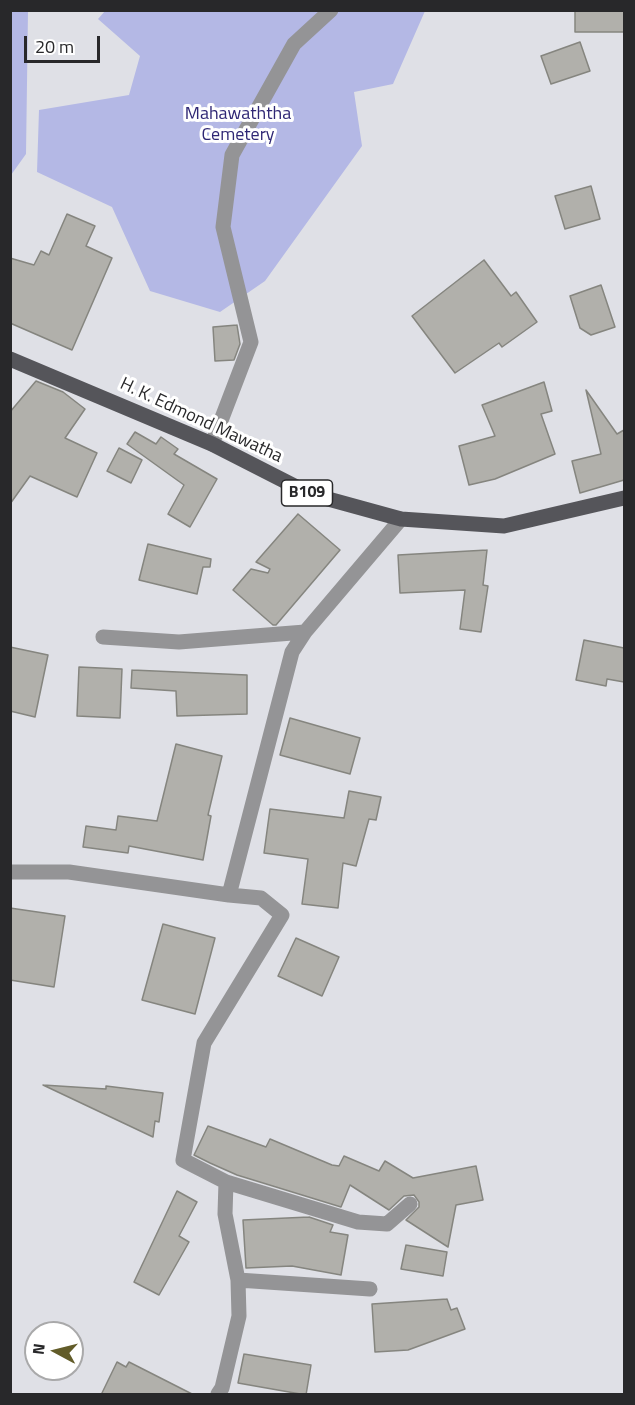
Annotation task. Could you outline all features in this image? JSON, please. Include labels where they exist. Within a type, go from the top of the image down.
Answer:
[{"type":"main road","name":"H. K. Edmond Mawatha","points":[[10,359],[212,444],[310,494],[401,519],[504,526],[624,498]]},
{"type":"street","points":[[212,444],[251,342],[223,227],[232,155],[294,44],[331,10]]},
{"type":"street","points":[[229,895],[292,652],[305,632],[401,519]]},
{"type":"street","points":[[103,637],[179,642],[305,632]]},
{"type":"street","points":[[10,872],[69,872],[261,898],[282,915],[204,1043],[183,1160],[226,1182],[358,1222],[387,1224],[410,1204]]},
{"type":"street","points":[[218,1395],[222,1388],[239,1316],[238,1280],[225,1214],[226,1182]]},
{"type":"street","points":[[238,1280],[370,1289]]},
{"type":"green space","points":[[11,10],[28,11],[26,154],[11,175]]},
{"type":"green space","name":"Mahawaththa Cemetery","points":[[105,11],[425,11],[393,84],[354,92],[362,146],[265,281],[220,312],[150,291],[112,207],[37,172],[39,110],[129,95],[140,56],[98,19]]},
{"type":"building","points":[[575,10],[624,10],[624,32],[575,32]]},
{"type":"building","points":[[580,42],[590,71],[551,84],[541,56]]},
{"type":"building","points":[[591,186],[600,219],[565,229],[555,196]]},
{"type":"building","points":[[67,214],[95,226],[86,246],[112,258],[72,350],[10,323],[10,258],[34,265],[41,251],[49,255]]},
{"type":"building","points":[[484,260],[511,296],[516,292],[537,322],[502,347],[499,343],[455,373],[412,316]]},
{"type":"building","points":[[601,285],[615,327],[591,335],[580,328],[570,296]]},
{"type":"building","points":[[237,325],[240,344],[234,360],[215,361],[213,327]]},
{"type":"building","points":[[36,381],[63,392],[85,409],[65,438],[97,453],[77,497],[30,476],[10,504],[10,412]]},
{"type":"building","points":[[544,382],[552,411],[541,414],[555,454],[495,479],[469,485],[459,446],[495,436],[482,405]]},
{"type":"building","points":[[586,390],[617,434],[624,430],[624,480],[580,493],[572,461],[601,454]]},
{"type":"building","points":[[135,432],[156,444],[161,437],[178,449],[174,454],[217,479],[190,527],[168,514],[184,485],[127,444]]},
{"type":"building","points":[[119,448],[142,460],[131,483],[107,471]]},
{"type":"building","points":[[298,514],[340,550],[276,625],[273,625],[233,590],[251,569],[268,573],[270,569],[256,562]]},
{"type":"building","points":[[148,544],[211,559],[210,567],[203,567],[197,594],[139,580]]},
{"type":"building","points":[[487,550],[483,585],[488,586],[481,632],[460,629],[465,590],[400,593],[398,555]]},
{"type":"building","points":[[584,640],[624,648],[624,682],[607,679],[606,686],[576,680]]},
{"type":"building","points":[[10,647],[48,655],[35,717],[10,711]]},
{"type":"building","points":[[79,667],[122,669],[120,718],[77,716]]},
{"type":"building","points":[[132,670],[247,675],[247,714],[177,716],[176,691],[131,688]]},
{"type":"building","points":[[290,718],[360,738],[350,774],[280,755]]},
{"type":"building","points":[[176,744],[222,756],[208,815],[211,816],[203,860],[129,846],[128,853],[83,847],[86,826],[116,830],[118,816],[157,821]]},
{"type":"building","points":[[349,791],[381,797],[376,820],[369,819],[356,866],[343,863],[338,908],[302,904],[308,859],[264,853],[270,809],[344,818]]},
{"type":"building","points":[[10,908],[65,916],[54,987],[10,980]]},
{"type":"building","points":[[163,924],[215,938],[195,1014],[142,1000]]},
{"type":"building","points":[[296,938],[339,957],[322,996],[278,976]]},
{"type":"building","points":[[43,1085],[106,1089],[106,1086],[163,1093],[159,1122],[155,1121],[153,1137]]},
{"type":"building","points":[[208,1126],[266,1147],[270,1139],[332,1165],[339,1166],[344,1156],[379,1171],[385,1161],[413,1178],[476,1166],[483,1200],[456,1205],[448,1247],[406,1220],[419,1207],[419,1202],[414,1195],[404,1196],[389,1210],[350,1185],[341,1207],[237,1175],[194,1155]]},
{"type":"building","points":[[177,1191],[197,1202],[179,1236],[189,1242],[159,1295],[134,1282]]},
{"type":"building","points":[[309,1217],[333,1225],[330,1232],[348,1235],[341,1275],[292,1266],[246,1268],[243,1220]]},
{"type":"building","points":[[406,1245],[447,1252],[443,1276],[401,1269]]},
{"type":"building","points":[[447,1299],[451,1310],[457,1308],[465,1329],[408,1350],[375,1352],[372,1304]]},
{"type":"building","points":[[244,1354],[311,1365],[306,1395],[238,1383]]},
{"type":"building","points":[[117,1362],[126,1367],[129,1362],[194,1395],[101,1395]]}]
